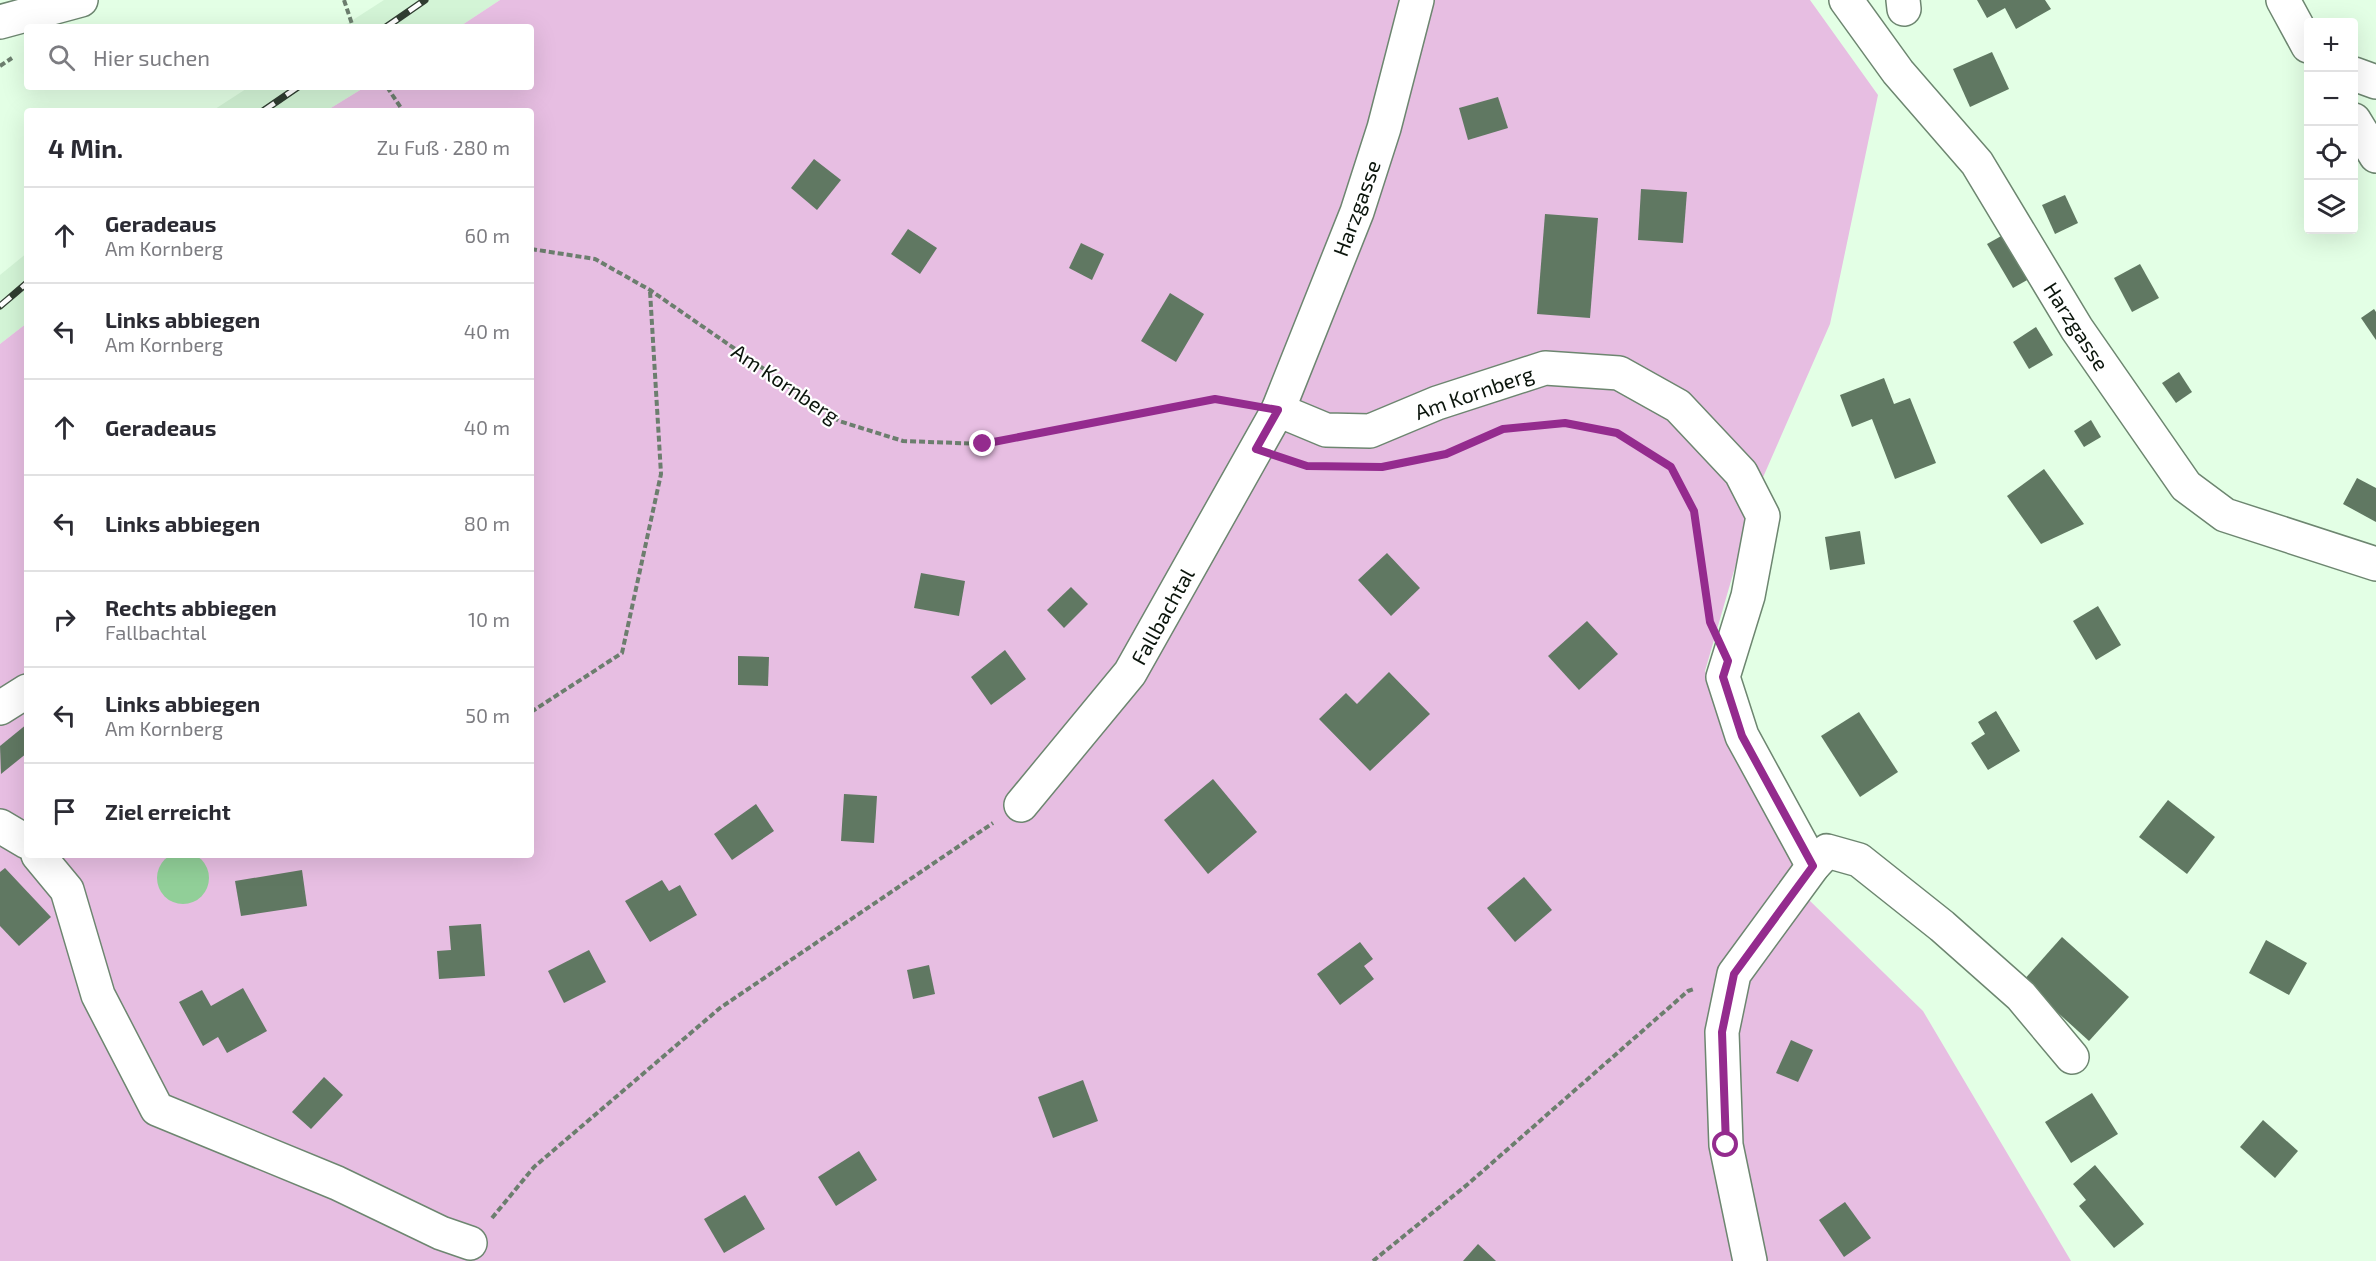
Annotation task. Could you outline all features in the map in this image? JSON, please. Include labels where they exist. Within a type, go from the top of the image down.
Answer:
[{"type":"street","points":[[0,22],[81,0]]},
{"type":"street","name":"Harzgasse","points":[[1278,410],[1357,212],[1384,128],[1417,0]]},
{"type":"street","name":"Harzgasse","points":[[1846,0],[1898,72],[1977,162],[2077,329],[2186,486],[2225,515],[2376,564]]},
{"type":"street","points":[[2283,0],[2304,39]]},
{"type":"street","points":[[2358,75],[2376,82]]},
{"type":"street","points":[[2358,126],[2376,156]]},
{"type":"street","name":"Am Kornberg","points":[[1278,410],[1326,430],[1371,431],[1437,403],[1545,368],[1619,373],[1678,406],[1741,473],[1763,516],[1748,596],[1723,677],[1742,736],[1813,866]]},
{"type":"street","name":"Fallbachtal","points":[[1021,805],[1130,673],[1278,410]]},
{"type":"street","points":[[0,708],[24,693]]},
{"type":"street","points":[[0,826],[24,840]]},
{"type":"street","points":[[1750,1261],[1726,1145],[1722,1032],[1734,974],[1813,866],[1827,851],[1859,860],[1942,926],[2021,996],[2072,1058]]},
{"type":"street","points":[[41,858],[68,890],[98,995],[157,1108],[336,1183],[441,1233],[470,1244]]},
{"type":"path","points":[[344,0],[352,24]]},
{"type":"path","points":[[389,90],[401,108]]},
{"type":"path","name":"Am Kornberg","points":[[534,250],[595,259],[650,290],[839,421],[903,441],[983,444],[1215,399],[1278,410]]},
{"type":"path","points":[[534,710],[622,653],[660,474],[650,290]]},
{"type":"path","points":[[1382,467],[1446,454],[1503,429],[1565,423],[1617,433],[1671,467],[1694,511],[1708,610]]},
{"type":"path","points":[[1256,449],[1307,466],[1328,467]]},
{"type":"path","points":[[470,1244],[534,1167],[720,1008],[1021,805]]},
{"type":"path","points":[[1373,1261],[1468,1184],[1688,991],[1734,974]]},
{"type":"shaded area","points":[[384,0],[500,0],[464,24],[347,24]]},
{"type":"shaded area","points":[[500,0],[1810,0],[1878,95],[1830,324],[1757,491],[1705,671],[1808,899],[1923,1011],[2071,1261],[0,1261],[0,344],[24,325],[24,858],[534,858],[534,108],[331,108],[360,90],[534,90],[534,24],[464,24]]},
{"type":"shaded area","points":[[244,90],[360,90],[331,108],[217,108]]},
{"type":"shaded area","points":[[24,255],[24,325],[0,344],[0,275]]},
{"type":"shaded area","points":[[165,858],[201,858],[209,873],[209,883],[205,893],[198,900],[188,904],[178,904],[168,900],[161,893],[157,883],[157,873]]},
{"type":"building","points":[[1977,0],[2045,0],[2051,9],[2016,29],[2005,8],[1987,18]]},
{"type":"building","points":[[1992,52],[2009,89],[1970,107],[1953,69]]},
{"type":"building","points":[[1498,97],[1508,128],[1468,140],[1459,108]]},
{"type":"building","points":[[814,159],[841,180],[817,210],[791,188]]},
{"type":"building","points":[[1641,189],[1687,192],[1683,243],[1638,240]]},
{"type":"building","points":[[2065,195],[2078,223],[2055,234],[2042,205]]},
{"type":"building","points":[[1545,214],[1598,218],[1590,318],[1537,314]]},
{"type":"building","points":[[908,229],[937,248],[920,274],[891,254]]},
{"type":"building","points":[[2003,235],[2029,279],[2013,288],[1987,244]]},
{"type":"building","points":[[1081,243],[1104,254],[1092,280],[1069,268]]},
{"type":"building","points":[[2140,264],[2159,298],[2132,312],[2114,278]]},
{"type":"building","points":[[1170,293],[1204,314],[1176,362],[1141,341]]},
{"type":"building","points":[[2374,309],[2376,312],[2376,340],[2361,318]]},
{"type":"building","points":[[2036,327],[2053,355],[2029,369],[2013,342]]},
{"type":"building","points":[[2179,372],[2192,392],[2176,403],[2162,383]]},
{"type":"building","points":[[1884,378],[1894,404],[1910,398],[1936,463],[1895,479],[1872,419],[1852,427],[1840,395]]},
{"type":"building","points":[[2091,420],[2101,437],[2084,447],[2074,431]]},
{"type":"building","points":[[2044,469],[2084,524],[2041,544],[2007,496]]},
{"type":"building","points":[[2357,478],[2376,488],[2376,522],[2343,504]]},
{"type":"building","points":[[1860,531],[1865,564],[1830,570],[1825,537]]},
{"type":"building","points":[[1387,553],[1420,588],[1391,616],[1358,580]]},
{"type":"building","points":[[921,573],[965,581],[959,616],[914,608]]},
{"type":"building","points":[[1071,587],[1088,604],[1064,628],[1047,610]]},
{"type":"building","points":[[2098,606],[2121,645],[2096,660],[2073,621]]},
{"type":"building","points":[[1587,621],[1618,654],[1579,690],[1548,656]]},
{"type":"building","points":[[1005,650],[1026,679],[991,705],[971,677]]},
{"type":"building","points":[[738,656],[769,657],[768,686],[738,685]]},
{"type":"building","points":[[1389,672],[1430,714],[1370,771],[1319,719],[1346,693],[1357,704]]},
{"type":"building","points":[[1996,711],[2020,751],[1988,770],[1971,743],[1985,734],[1978,722]]},
{"type":"building","points":[[1859,712],[1898,772],[1860,797],[1821,736]]},
{"type":"building","points":[[24,726],[24,755],[1,774],[0,746]]},
{"type":"building","points":[[1213,779],[1257,832],[1208,874],[1164,820]]},
{"type":"building","points":[[844,794],[877,796],[874,843],[841,841]]},
{"type":"building","points":[[2168,800],[2215,837],[2187,874],[2139,837]]},
{"type":"building","points":[[756,804],[774,831],[732,860],[714,834]]},
{"type":"building","points":[[5,868],[51,917],[19,946],[0,926],[0,872]]},
{"type":"building","points":[[302,870],[307,906],[241,916],[235,881]]},
{"type":"building","points":[[1524,877],[1552,910],[1515,942],[1487,908]]},
{"type":"building","points":[[662,880],[669,891],[680,885],[697,915],[650,942],[625,901]]},
{"type":"building","points":[[481,924],[485,976],[439,979],[437,951],[451,950],[449,926]]},
{"type":"building","points":[[2062,937],[2129,997],[2089,1041],[2023,981]]},
{"type":"building","points":[[2266,940],[2307,963],[2289,995],[2249,973]]},
{"type":"building","points":[[1360,942],[1373,959],[1364,966],[1374,979],[1340,1005],[1317,974]]},
{"type":"building","points":[[589,950],[606,982],[564,1003],[548,971]]},
{"type":"building","points":[[929,965],[935,994],[913,999],[907,970]]},
{"type":"building","points":[[243,988],[267,1031],[227,1053],[218,1037],[203,1046],[179,1002],[202,990],[211,1006]]},
{"type":"building","points":[[1791,1040],[1813,1050],[1798,1082],[1776,1073]]},
{"type":"building","points":[[324,1077],[343,1095],[311,1129],[292,1112]]},
{"type":"building","points":[[1083,1080],[1098,1121],[1053,1138],[1038,1097]]},
{"type":"building","points":[[2092,1093],[2118,1134],[2071,1163],[2045,1122]]},
{"type":"building","points":[[2263,1120],[2298,1151],[2275,1178],[2240,1147]]},
{"type":"building","points":[[859,1151],[877,1180],[836,1206],[818,1177]]},
{"type":"building","points":[[2095,1165],[2144,1224],[2114,1248],[2079,1206],[2086,1200],[2073,1184]]},
{"type":"building","points":[[745,1195],[765,1229],[724,1253],[704,1219]]},
{"type":"building","points":[[1845,1202],[1871,1238],[1844,1257],[1819,1220]]},
{"type":"building","points":[[1478,1244],[1496,1261],[1463,1261]]},
{"type":"railway","points":[[390,24],[425,0]]},
{"type":"railway","points":[[267,108],[294,90]]},
{"type":"railway","points":[[0,306],[24,286]]},
{"type":"route","points":[[983,444],[1215,399],[1278,410],[1256,449],[1307,466],[1382,467],[1446,454],[1503,429],[1565,423],[1617,433],[1671,467],[1694,511],[1710,622],[1728,661],[1723,677],[1742,736],[1813,866],[1734,974],[1722,1032],[1726,1145]]}]
